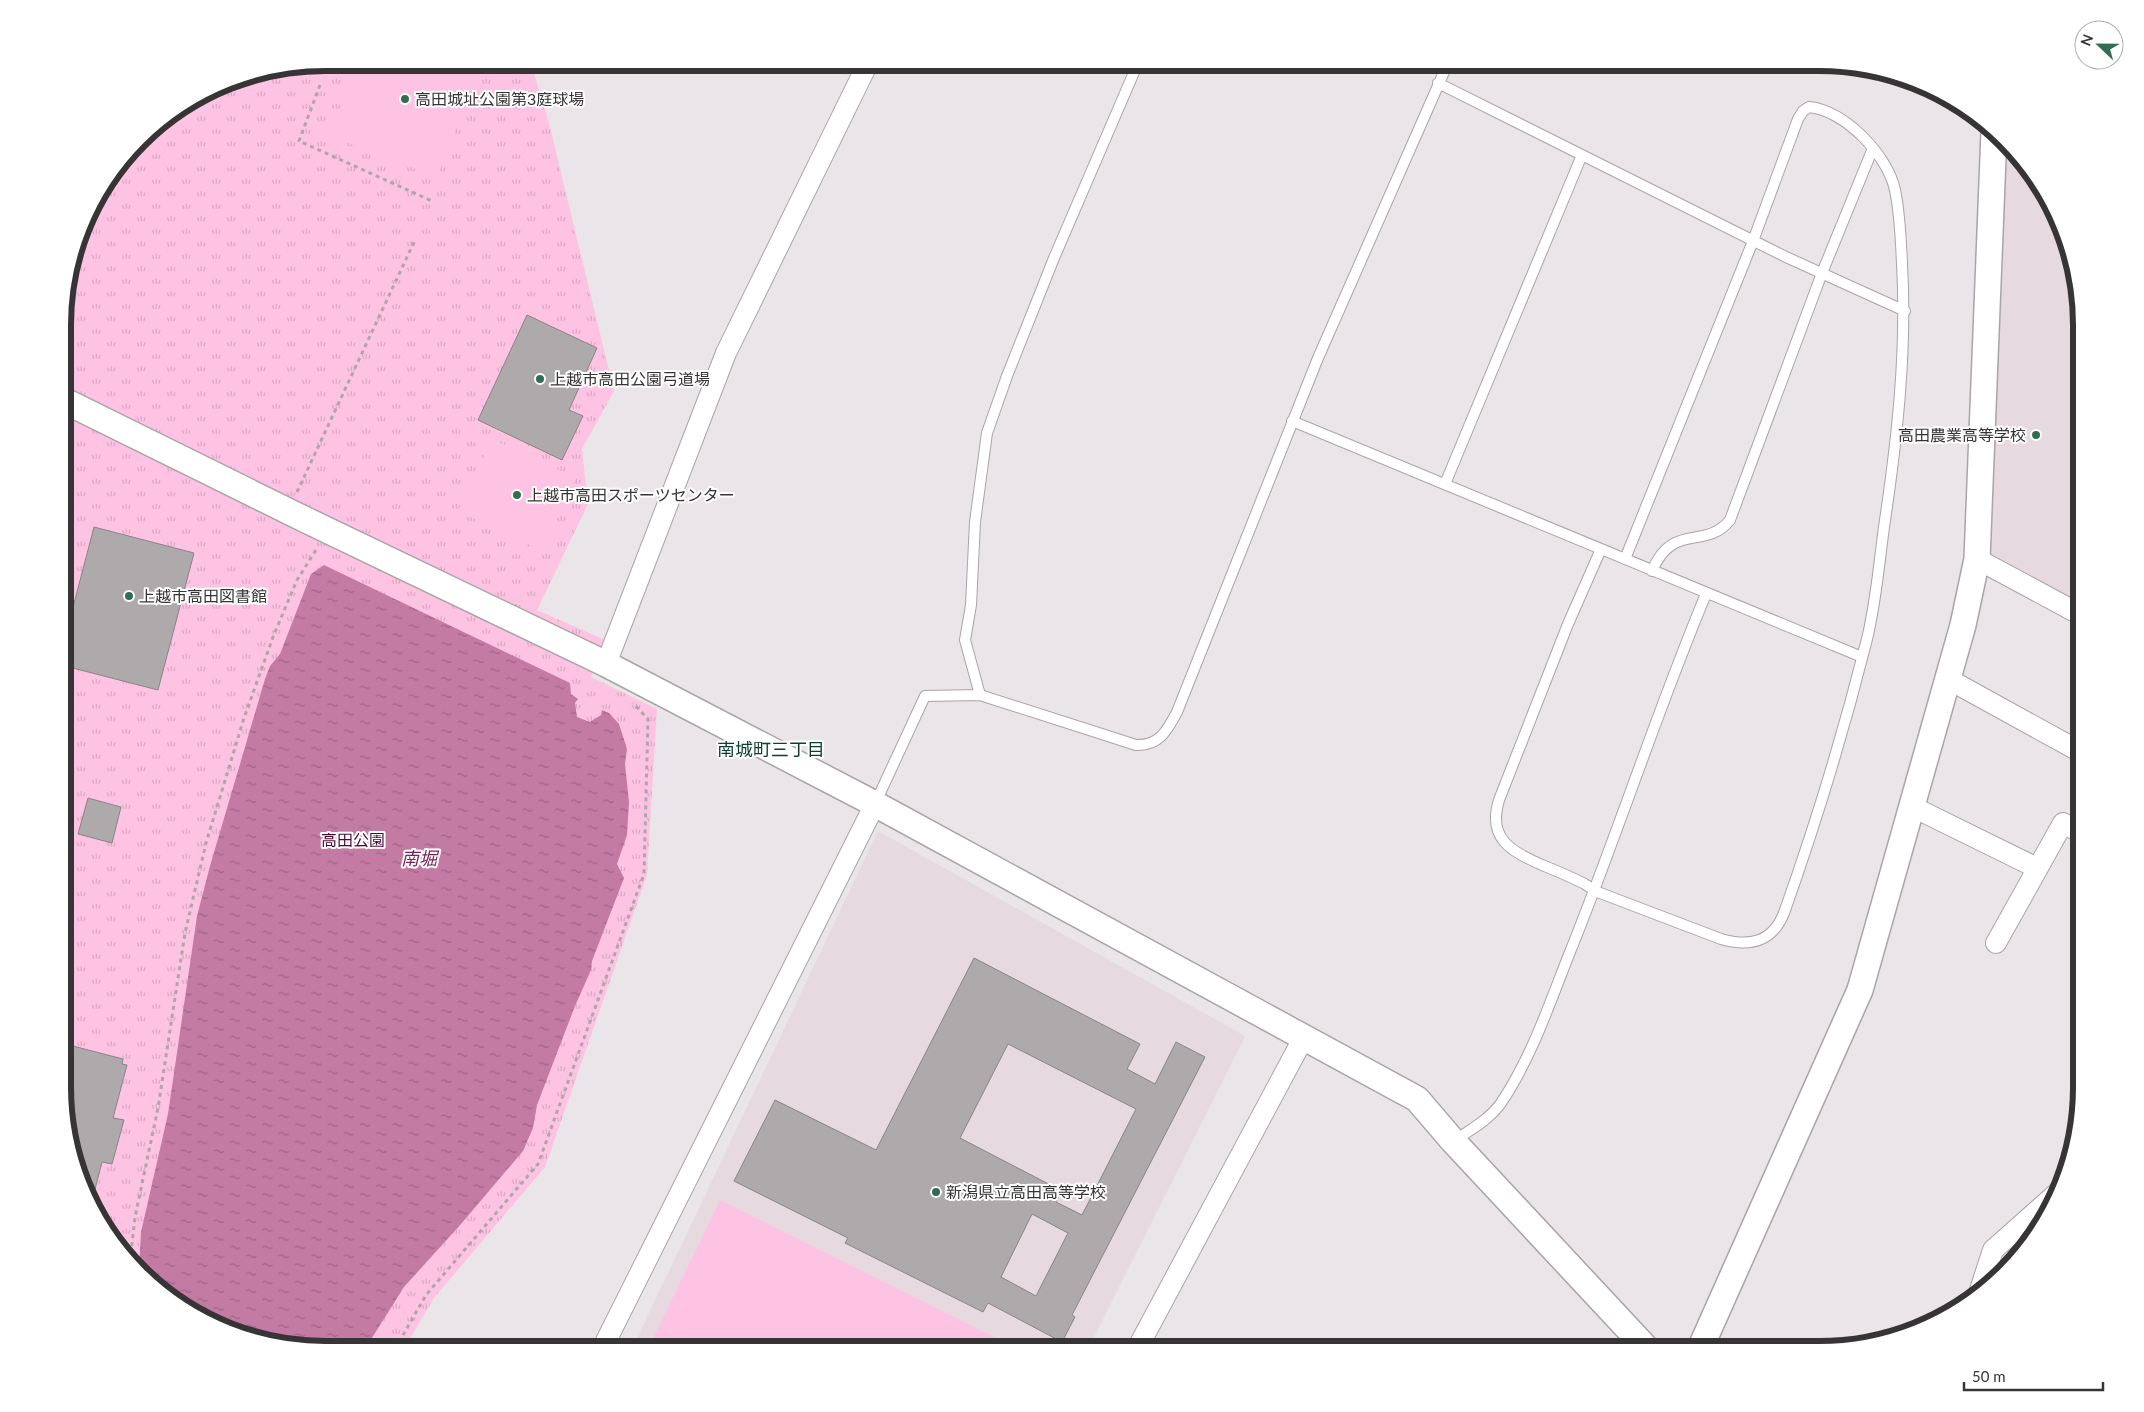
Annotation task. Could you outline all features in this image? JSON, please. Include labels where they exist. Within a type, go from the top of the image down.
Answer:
[{"type":"street","points":[[606,664],[726,352],[864,71]]},
{"type":"street","points":[[1704,1341],[1860,990],[1964,625],[1977,559],[1994,142]]},
{"type":"street","points":[[71,404],[606,664],[875,804],[1417,1099],[1453,1142],[1640,1341]]},
{"type":"street","points":[[1977,559],[2073,611]]},
{"type":"street","points":[[1948,679],[2073,748]]},
{"type":"street","points":[[606,1341],[875,804]]},
{"type":"street","points":[[1912,806],[2037,868]]},
{"type":"street","points":[[1996,943],[2063,823],[2073,829]]},
{"type":"street","points":[[1141,1341],[1304,1037]]},
{"type":"street","points":[[1983,1280],[1993,1250],[2044,1205]]},
{"type":"lane","points":[[980,695],[965,640],[972,605],[976,522],[987,433],[1007,376],[1054,258],[1134,71]]},
{"type":"lane","points":[[875,804],[925,696],[980,695],[1136,745],[1149,745],[1159,740],[1177,712],[1292,421],[1444,71]]},
{"type":"lane","points":[[1438,83],[1753,241],[1905,311]]},
{"type":"lane","points":[[1600,549],[1499,800],[1495,819],[1502,840],[1514,851],[1595,890],[1737,944],[1760,940],[1774,931],[1784,913],[1844,730],[1862,657],[1872,614],[1893,470],[1903,355],[1905,311],[1895,190],[1888,172],[1873,148],[1850,126],[1815,107],[1806,108],[1798,119],[1753,241],[1625,559]]},
{"type":"lane","points":[[1652,571],[1663,551],[1673,543],[1714,533],[1730,520],[1822,273],[1873,148]]},
{"type":"lane","points":[[1445,484],[1582,155]]},
{"type":"lane","points":[[1292,421],[1862,657]]},
{"type":"lane","points":[[1453,1142],[1493,1112],[1511,1086],[1530,1051],[1595,890],[1683,649],[1706,594]]},
{"type":"path","points":[[320,85],[299,141],[432,201]]},
{"type":"path","points":[[296,493],[415,240]]},
{"type":"path","points":[[132,1251],[142,1179],[158,1108],[181,953],[206,844],[244,718],[273,637],[297,580],[316,550]]},
{"type":"path","points":[[400,1341],[426,1295],[538,1164],[644,874],[648,720],[628,699]]},
{"type":"shaded area","name":"高田農業高等学校","points":[[2005,153],[2030,184],[2047,213],[2064,259],[2071,292],[2073,325],[2073,601],[1988,556]]},
{"type":"shaded area","name":"新潟県立高田高等学校","points":[[878,831],[1245,1036],[1092,1341],[636,1341]]},
{"type":"green space","name":"高田公園","points":[[325,71],[533,71],[549,123],[614,391],[582,449],[588,504],[537,610],[605,640],[591,677],[657,709],[647,875],[545,1167],[434,1298],[409,1341],[292,1339],[259,1332],[213,1315],[184,1298],[158,1278],[134,1254],[114,1228],[97,1199],[91,1184],[80,1153],[73,1120],[71,1087],[71,325],[76,276],[85,244],[105,198],[134,158],[158,134],[184,114],[213,97],[259,80],[292,73]]},
{"type":"green space","name":"高田城址公園第3庭球場","points":[[354,71],[478,71],[437,177],[329,136]]},
{"type":"green space","name":"上越市高田スポーツセンター","points":[[492,439],[576,478],[542,551],[458,511]]},
{"type":"green space","points":[[720,1200],[1002,1341],[652,1341]]},
{"type":"water","name":"南堀","points":[[324,565],[570,683],[571,694],[578,699],[575,703],[577,717],[590,722],[601,715],[602,710],[609,713],[619,724],[627,749],[625,764],[629,802],[627,835],[617,864],[624,878],[592,961],[591,970],[537,1105],[533,1128],[523,1151],[404,1287],[370,1341],[292,1339],[244,1327],[213,1315],[184,1298],[158,1278],[140,1260],[141,1232],[168,1114],[197,916],[265,679],[270,666],[280,654],[311,574]]},
{"type":"building","name":"上越市高田公園弓道場","points":[[527,315],[597,348],[569,410],[583,416],[562,460],[478,420]]},
{"type":"building","name":"上越市高田図書館","points":[[94,527],[194,553],[158,690],[71,668],[71,615]]},
{"type":"building","points":[[88,798],[121,807],[112,843],[78,834]]},
{"type":"building","points":[[974,958],[1140,1044],[1127,1069],[1155,1084],[1176,1042],[1205,1057],[1072,1315],[1075,1317],[1063,1341],[988,1303],[983,1312],[845,1243],[848,1238],[734,1181],[775,1100],[876,1150]],"holes":[[[1008,1044],[1136,1109],[1082,1215],[1056,1202],[1062,1191],[960,1138]],[[1032,1214],[1068,1233],[1036,1296],[1001,1277]]]},
{"type":"building","points":[[71,1046],[123,1059],[122,1064],[127,1065],[113,1118],[124,1120],[112,1164],[102,1162],[94,1192],[80,1153],[73,1120]]},
{"type":"place","name":"高田城址公園第3庭球場","points":[[405,99]]},
{"type":"place","name":"上越市高田公園弓道場","points":[[540,379]]},
{"type":"place","name":"高田農業高等学校","points":[[2036,435]]},
{"type":"place","name":"上越市高田スポーツセンター","points":[[517,495]]},
{"type":"place","name":"上越市高田図書館","points":[[129,596]]},
{"type":"place","name":"新潟県立高田高等学校","points":[[936,1192]]},
{"type":"district","name":"南城町三丁目","points":[[771,750]]}]
